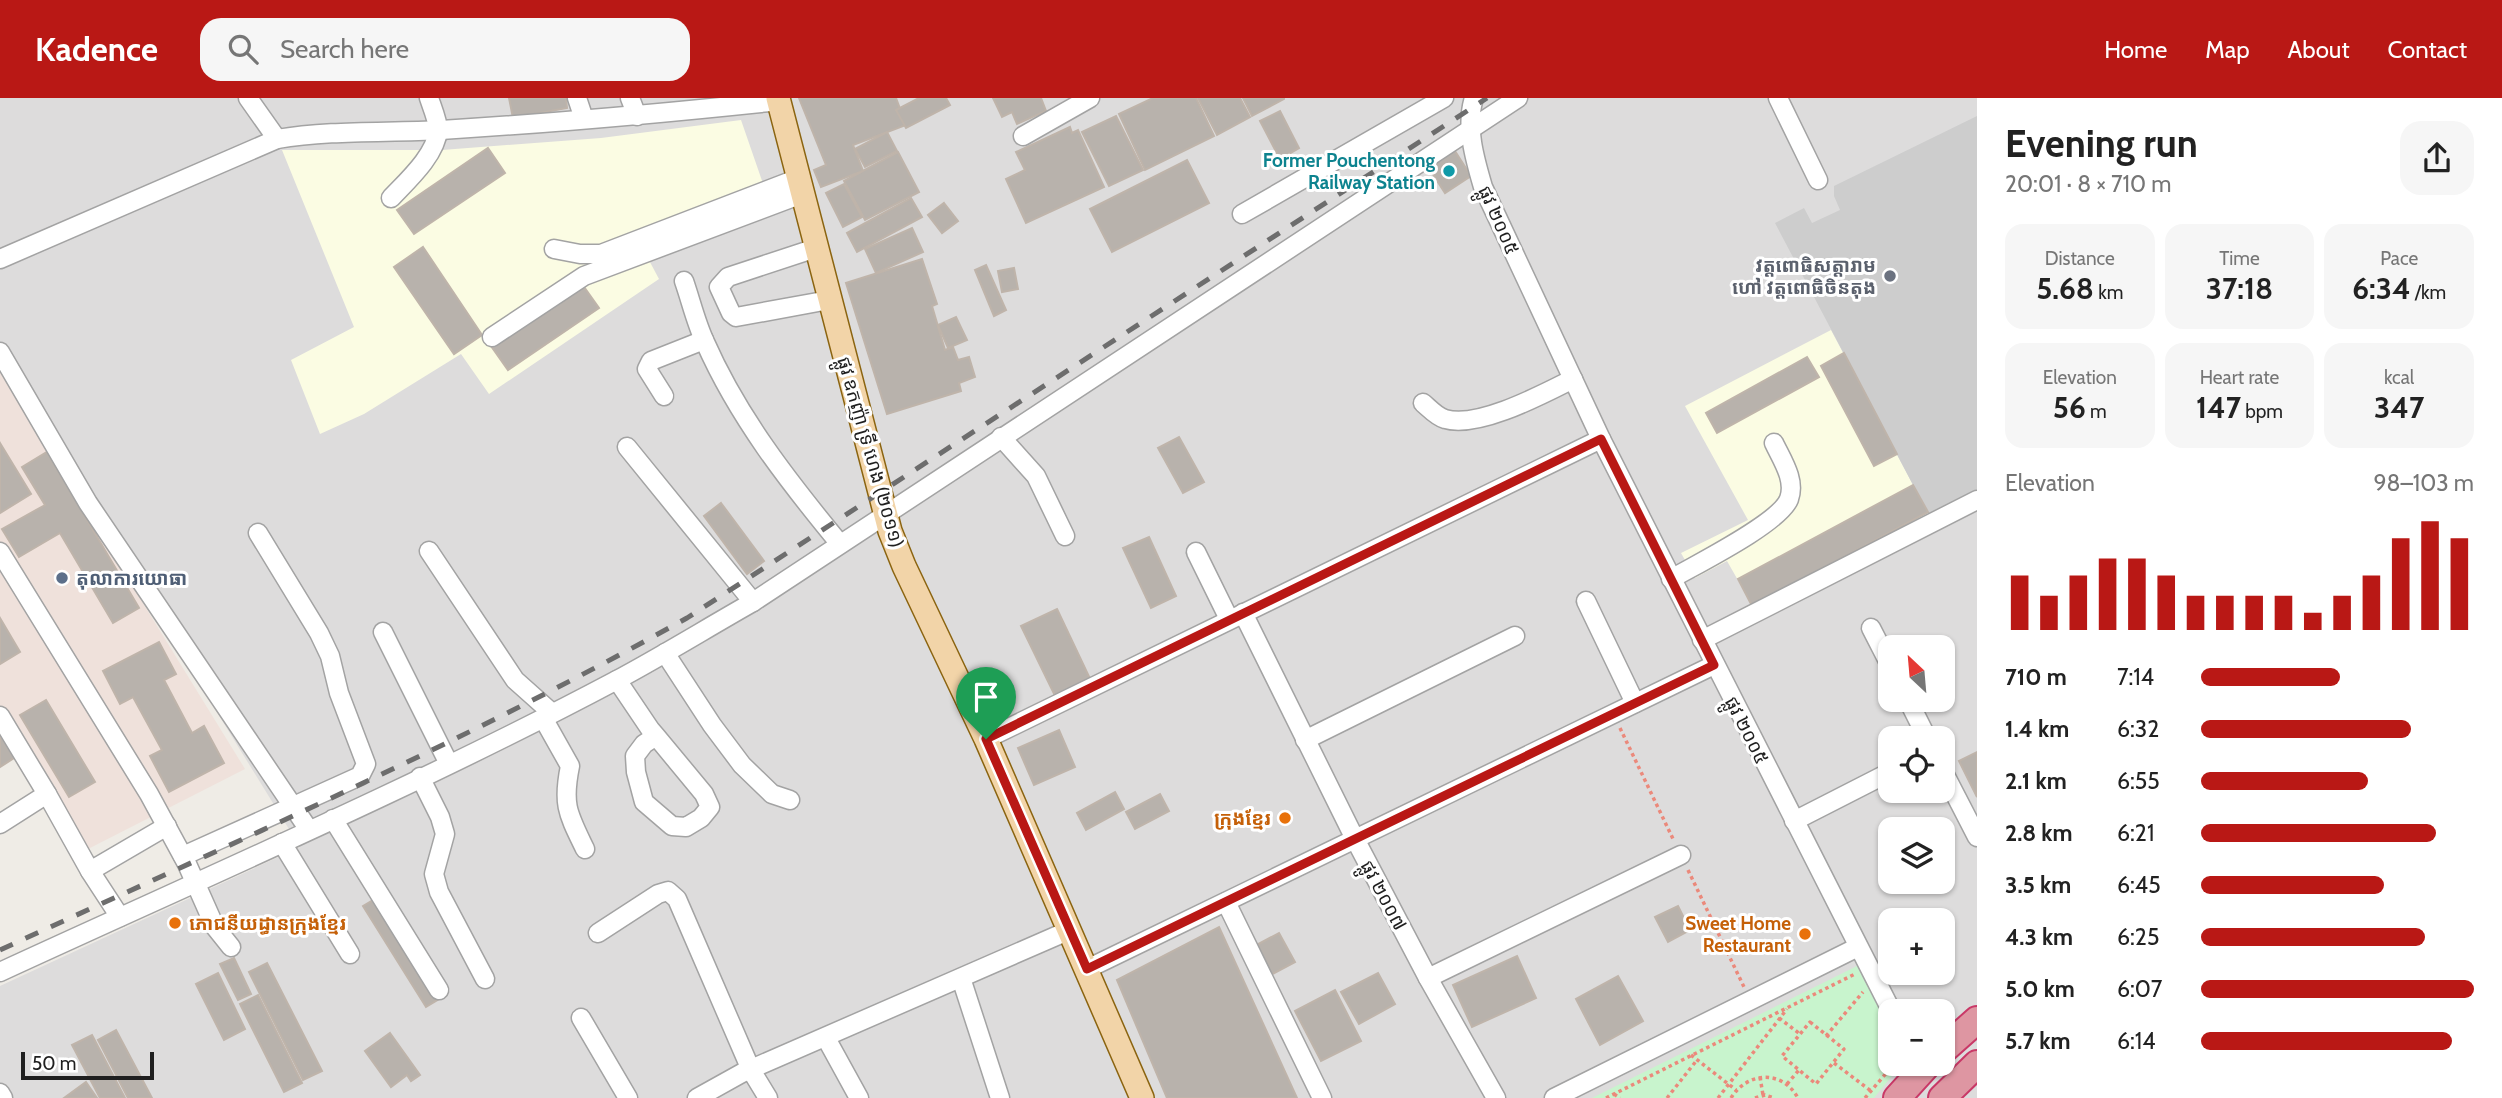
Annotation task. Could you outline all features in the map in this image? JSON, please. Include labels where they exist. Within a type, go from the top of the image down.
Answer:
[{"type":"highway","points":[[1955,1039],[1977,1020]]},
{"type":"highway","points":[[1942,1098],[1977,1064]]},
{"type":"highway","points":[[1897,1098],[1916,1076]]},
{"type":"main road","name":"ផ្លូវ ឧកញ៉ា ទ្រី ហេង (២០១១)","points":[[779,100],[884,514],[904,566],[986,739],[1142,1098]]},
{"type":"street","points":[[248,98],[276,139]]},
{"type":"street","points":[[391,198],[426,160],[438,130],[429,98]]},
{"type":"street","points":[[577,98],[584,119]]},
{"type":"street","points":[[631,98],[637,116]]},
{"type":"street","points":[[1023,136],[1068,103],[1090,98]]},
{"type":"street","points":[[1242,214],[1444,98]]},
{"type":"street","name":"ផ្លូវ ២០០៥","points":[[1474,98],[1471,109],[1473,153],[1483,187],[1601,439],[1858,947],[1879,999]]},
{"type":"street","points":[[0,972],[449,764],[547,716],[665,653],[753,602],[1518,98]]},
{"type":"street","points":[[1778,98],[1818,180]]},
{"type":"street","points":[[0,259],[276,139],[303,135],[438,130],[637,116],[779,100]]},
{"type":"street","points":[[554,250],[601,254],[800,186]]},
{"type":"street","points":[[492,337],[584,275],[800,186]]},
{"type":"street","points":[[816,248],[728,276],[719,287],[731,313],[737,317],[829,300]]},
{"type":"street","points":[[684,281],[704,340],[726,386],[771,458],[840,544]]},
{"type":"street","points":[[664,396],[647,369],[651,361],[704,340]]},
{"type":"street","points":[[0,352],[88,503],[309,830]]},
{"type":"street","points":[[1423,403],[1444,419],[1467,419],[1505,411],[1573,379]]},
{"type":"street","points":[[1001,438],[1036,477],[1065,536]]},
{"type":"street","points":[[986,739],[1601,439]]},
{"type":"street","points":[[1671,579],[1774,518],[1789,499],[1790,476],[1774,443]]},
{"type":"street","points":[[627,447],[753,602]]},
{"type":"street","points":[[1702,640],[1977,500]]},
{"type":"street","points":[[183,856],[360,776],[366,764],[339,694],[330,656],[319,632],[258,533]]},
{"type":"street","points":[[429,551],[515,680],[547,716],[570,766],[565,788],[565,805],[584,849]]},
{"type":"street","points":[[0,552],[167,826],[196,882],[215,928],[231,947]]},
{"type":"street","name":"ផ្លូវ ២០០៧","points":[[1196,552],[1236,616],[1305,740],[1428,978],[1496,1098]]},
{"type":"street","points":[[1586,601],[1635,703]]},
{"type":"street","points":[[1871,628],[1878,642]]},
{"type":"street","points":[[383,632],[449,764]]},
{"type":"street","points":[[1305,740],[1515,636]]},
{"type":"street","points":[[665,653],[742,765],[772,794],[790,800]]},
{"type":"street","points":[[1087,969],[1714,665]]},
{"type":"street","points":[[617,680],[656,736],[704,794],[710,807],[701,818],[686,827],[672,826],[645,802],[635,756],[644,744],[656,736]]},
{"type":"street","points":[[0,716],[90,871],[120,917]]},
{"type":"street","points":[[364,772],[390,792]]},
{"type":"street","points":[[420,777],[440,817],[444,834],[434,874],[439,892],[485,979]]},
{"type":"street","points":[[1794,821],[1878,778]]},
{"type":"street","points":[[0,824],[47,794]]},
{"type":"street","points":[[1955,794],[1977,837]]},
{"type":"street","points":[[333,819],[439,990]]},
{"type":"street","points":[[90,871],[167,826]]},
{"type":"street","points":[[282,843],[350,954]]},
{"type":"street","points":[[1428,978],[1681,855]]},
{"type":"street","points":[[598,933],[658,894],[668,891],[677,899],[751,1070],[768,1098]]},
{"type":"street","points":[[1226,902],[1322,1098]]},
{"type":"street","points":[[697,1098],[751,1070],[1070,930]]},
{"type":"street","points":[[1554,1098],[1858,947]]},
{"type":"street","points":[[961,978],[1000,1098]]},
{"type":"street","points":[[581,1017],[628,1098]]},
{"type":"street","points":[[826,1038],[859,1098]]},
{"type":"street","points":[[0,1093],[3,1098]]},
{"type":"path","points":[[1606,1098],[1856,974],[1860,982]]},
{"type":"path","points":[[1826,1035],[1864,990],[1869,1000]]},
{"type":"path","points":[[1718,1098],[1790,1005]]},
{"type":"path","points":[[1779,1018],[1800,1034]]},
{"type":"path","points":[[1810,1022],[1844,1049],[1816,1083],[1782,1056],[1800,1034],[1810,1022]]},
{"type":"path","points":[[1691,1055],[1736,1090]]},
{"type":"path","points":[[1667,1098],[1697,1060]]},
{"type":"path","points":[[1833,1062],[1871,1091]]},
{"type":"path","points":[[1787,1084],[1799,1070]]},
{"type":"path","points":[[1865,1098],[1884,1076]]},
{"type":"path","points":[[1760,1077],[1763,1095]]},
{"type":"path","points":[[1731,1098],[1744,1082],[1760,1077],[1777,1079],[1787,1084],[1798,1098]]},
{"type":"path","points":[[1614,1094],[1620,1098]]},
{"type":"path","points":[[1755,1098],[1763,1095],[1774,1098]]},
{"type":"shaded area","points":[[0,98],[1977,98],[1977,1098],[0,1098],[0,986],[300,847],[0,360]]},
{"type":"shaded area","name":"វត្តពោធិសត្តារាម ហៅ វត្តពោធិចិនតុង","points":[[1977,116],[1977,495],[1931,519],[1775,223],[1804,208],[1812,223],[1840,210],[1834,196],[1834,186]]},
{"type":"shaded area","points":[[741,120],[769,201],[643,249],[659,279],[489,394],[461,354],[364,414],[320,434],[291,360],[354,327],[282,150],[442,150],[601,138]]},
{"type":"shaded area","points":[[1831,330],[1931,519],[1755,610],[1727,561],[1695,578],[1681,553],[1748,520],[1685,406]]},
{"type":"shaded area","name":"តុលាការយោធា","points":[[0,371],[245,769],[86,850],[0,709]]},
{"type":"green space","points":[[1857,966],[1878,1007],[1878,1076],[1892,1076],[1874,1098],[1592,1098]]},
{"type":"building","points":[[509,98],[566,98],[567,108],[513,118]]},
{"type":"building","points":[[799,98],[896,98],[906,125],[853,145],[863,171],[821,187],[814,170],[826,165]]},
{"type":"building","points":[[919,98],[946,98],[950,105],[906,128],[896,110]]},
{"type":"building","points":[[993,98],[1041,98],[1046,111],[1017,124],[1012,112],[1002,117]]},
{"type":"building","points":[[1153,98],[1196,98],[1214,136],[1145,170],[1119,114]]},
{"type":"building","points":[[1198,98],[1240,98],[1250,117],[1217,135]]},
{"type":"building","points":[[1243,98],[1284,98],[1284,99],[1252,116]]},
{"type":"building","points":[[1280,111],[1299,148],[1280,159],[1260,121]]},
{"type":"building","points":[[1116,116],[1143,170],[1109,186],[1082,132]]},
{"type":"building","points":[[1070,127],[1072,133],[1078,130],[1104,187],[1026,223],[1006,179],[1025,170],[1016,152]]},
{"type":"building","points":[[887,132],[897,151],[865,167],[855,149]]},
{"type":"building","points":[[488,148],[505,173],[414,234],[397,210]]},
{"type":"building","name":"Former Pouchentong Railway Station","points":[[1453,148],[1471,176],[1445,193],[1427,165]]},
{"type":"building","points":[[898,152],[919,192],[865,220],[844,181]]},
{"type":"building","points":[[1187,160],[1209,203],[1112,252],[1090,209]]},
{"type":"building","points":[[844,184],[862,217],[843,227],[826,193]]},
{"type":"building","points":[[911,198],[922,217],[857,252],[847,233]]},
{"type":"building","points":[[944,203],[958,221],[942,233],[928,215]]},
{"type":"building","points":[[912,228],[923,252],[876,273],[865,249]]},
{"type":"building","points":[[423,247],[482,335],[454,354],[394,267]]},
{"type":"building","points":[[922,259],[937,304],[932,306],[945,350],[953,347],[958,360],[969,357],[975,377],[959,383],[961,391],[887,414],[846,283]]},
{"type":"building","points":[[986,265],[1006,310],[994,316],[975,270]]},
{"type":"building","points":[[1014,268],[1018,289],[1002,292],[998,271]]},
{"type":"building","points":[[582,284],[599,308],[508,370],[491,346]]},
{"type":"building","points":[[956,317],[967,340],[948,348],[938,325]]},
{"type":"building","points":[[1844,353],[1897,454],[1874,466],[1821,366]]},
{"type":"building","points":[[1807,357],[1819,377],[1717,433],[1706,413]]},
{"type":"building","points":[[1179,437],[1204,482],[1183,493],[1158,448]]},
{"type":"building","points":[[0,443],[31,494],[0,513]]},
{"type":"building","points":[[47,452],[139,608],[113,623],[60,533],[19,557],[2,529],[45,505],[22,467]]},
{"type":"building","points":[[1913,485],[1928,512],[1752,606],[1738,579]]},
{"type":"building","points":[[721,503],[764,561],[747,574],[704,516]]},
{"type":"building","points":[[1149,537],[1176,596],[1151,608],[1123,548]]},
{"type":"building","points":[[1057,609],[1093,685],[1058,702],[1021,626]]},
{"type":"building","points":[[0,618],[20,652],[0,664]]},
{"type":"building","points":[[159,642],[176,674],[164,680],[192,733],[204,726],[224,763],[169,792],[150,756],[162,750],[133,697],[120,704],[103,671]]},
{"type":"building","points":[[46,700],[95,782],[69,797],[20,715]]},
{"type":"building","points":[[0,720],[22,753],[0,767]]},
{"type":"building","points":[[1059,730],[1075,767],[1034,785],[1018,748]]},
{"type":"building","points":[[1977,752],[1977,797],[1959,761]]},
{"type":"building","points":[[1115,792],[1124,809],[1086,830],[1077,813]]},
{"type":"building","points":[[1160,794],[1169,811],[1135,829],[1126,812]]},
{"type":"building","points":[[378,897],[441,998],[426,1007],[363,906]]},
{"type":"building","points":[[1678,906],[1690,930],[1668,942],[1655,917]]},
{"type":"building","points":[[1219,927],[1297,1098],[1167,1098],[1117,980]]},
{"type":"building","points":[[1279,933],[1295,962],[1267,977],[1251,948]]},
{"type":"building","points":[[1517,956],[1536,998],[1472,1027],[1453,985]]},
{"type":"building","points":[[234,958],[251,994],[238,1000],[220,964]]},
{"type":"building","points":[[267,963],[322,1071],[303,1080],[249,972]]},
{"type":"building","points":[[218,973],[245,1029],[224,1040],[196,984]]},
{"type":"building","points":[[1378,973],[1395,1004],[1359,1024],[1341,992]]},
{"type":"building","points":[[1618,976],[1643,1021],[1600,1045],[1576,999]]},
{"type":"building","points":[[1335,990],[1361,1041],[1321,1061],[1295,1011]]},
{"type":"building","points":[[258,995],[302,1083],[284,1092],[240,1004]]},
{"type":"building","points":[[116,1030],[152,1098],[128,1098],[98,1040]]},
{"type":"building","points":[[390,1033],[420,1075],[411,1081],[407,1075],[391,1087],[365,1051]]},
{"type":"building","points":[[92,1035],[125,1098],[100,1098],[72,1045]]},
{"type":"building","points":[[86,1082],[97,1098],[64,1098]]},
{"type":"railway","points":[[0,950],[433,750],[687,618],[1487,98]]},
{"type":"place","name":"Former Pouchentong Railway Station","points":[[1449,171]]},
{"type":"place","name":"វត្តពោធិសត្តារាម ហៅ វត្តពោធិចិនតុង","points":[[1890,276]]},
{"type":"place","name":"តុលាការយោធា","points":[[62,578]]},
{"type":"place","name":"ក្រុងខ្មែរ","points":[[1285,818]]},
{"type":"place","name":"ភោជនីយដ្ធានក្រុងខ្មែរ","points":[[175,923]]},
{"type":"place","name":"Sweet Home Restaurant","points":[[1805,934]]},
{"type":"route","points":[[1601,439],[1714,665],[1087,969],[986,739],[1601,439]]}]
